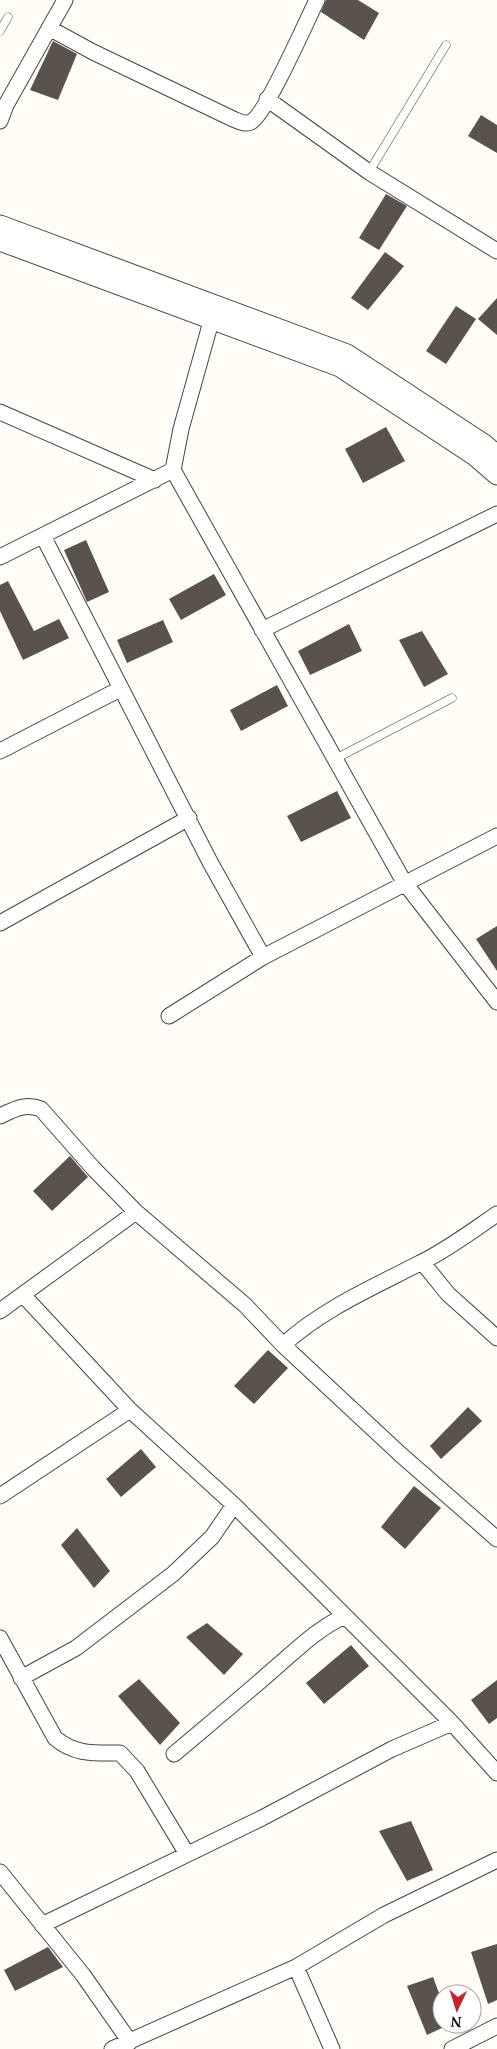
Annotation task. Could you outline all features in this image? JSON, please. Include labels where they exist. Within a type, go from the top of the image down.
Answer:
[{"type":"street","points":[[0,121],[3,104],[65,0]]},
{"type":"street","points":[[49,28],[93,52],[243,123],[252,122],[258,116],[317,0]]},
{"type":"street","points":[[267,99],[370,172],[495,243]]},
{"type":"street","points":[[0,224],[347,354],[484,444],[497,455]]},
{"type":"street","points":[[0,241],[340,367],[475,456],[497,475]]},
{"type":"street","points":[[212,318],[181,429],[173,470],[404,882],[497,1002]]},
{"type":"street","points":[[0,412],[155,480]]},
{"type":"street","points":[[0,557],[173,470]]},
{"type":"street","points":[[262,630],[497,514]]},
{"type":"street","points":[[43,536],[120,689],[262,957]]},
{"type":"street","points":[[0,751],[120,689]]},
{"type":"street","points":[[0,923],[189,818]]},
{"type":"street","points":[[169,1016],[262,957],[404,882],[497,836]]},
{"type":"street","points":[[0,1116],[20,1107],[31,1105],[41,1108],[93,1168],[136,1212],[245,1305],[283,1345],[400,1454],[497,1539]]},
{"type":"street","points":[[0,1311],[24,1296],[136,1212]]},
{"type":"street","points":[[283,1345],[302,1327],[340,1304],[422,1262],[497,1214]]},
{"type":"street","points":[[422,1262],[448,1294],[497,1338]]},
{"type":"street","points":[[24,1296],[130,1410],[234,1505],[452,1723],[497,1773]]},
{"type":"street","points":[[0,1496],[130,1410]]},
{"type":"street","points":[[21,1678],[76,1648],[173,1574],[212,1537],[234,1505]]},
{"type":"street","points":[[174,1754],[285,1660],[304,1641],[324,1626],[344,1616]]},
{"type":"street","points":[[0,1638],[46,1725],[55,1738],[66,1748],[88,1753],[120,1753],[137,1771],[187,1854]]},
{"type":"street","points":[[42,1924],[262,1818],[392,1749],[452,1723]]},
{"type":"street","points":[[112,2049],[296,1967],[384,1915],[497,1860]]},
{"type":"street","points":[[0,1872],[82,1975],[130,2042]]},
{"type":"street","points":[[296,1967],[332,2049]]},
{"type":"street","points":[[452,2049],[497,2026]]},
{"type":"lane","points":[[0,31],[8,17]]},
{"type":"lane","points":[[370,172],[446,45]]},
{"type":"lane","points":[[335,759],[452,698]]},
{"type":"building","points":[[326,0],[358,0],[379,13],[364,40],[321,12]]},
{"type":"building","points":[[53,41],[77,54],[58,100],[30,90]]},
{"type":"building","points":[[481,115],[497,125],[497,153],[468,136]]},
{"type":"building","points":[[386,194],[407,206],[379,250],[359,238]]},
{"type":"building","points":[[385,252],[404,266],[368,310],[351,298]]},
{"type":"building","points":[[497,298],[497,335],[478,319]]},
{"type":"building","points":[[456,306],[476,319],[446,364],[426,351]]},
{"type":"building","points":[[386,427],[405,461],[363,483],[345,449]]},
{"type":"building","points":[[86,540],[109,592],[87,602],[64,550]]},
{"type":"building","points":[[214,574],[226,595],[181,620],[169,599]]},
{"type":"building","points":[[8,581],[34,631],[59,619],[69,638],[23,660],[0,611],[0,585]]},
{"type":"building","points":[[163,620],[173,642],[127,663],[117,640]]},
{"type":"building","points":[[349,624],[362,651],[310,675],[298,651]]},
{"type":"building","points":[[422,631],[448,674],[424,687],[399,640]]},
{"type":"building","points":[[277,685],[288,706],[241,731],[230,710]]},
{"type":"building","points":[[337,791],[351,818],[301,842],[287,816]]},
{"type":"building","points":[[497,926],[497,971],[476,939]]},
{"type":"building","points":[[70,1156],[88,1177],[52,1211],[33,1191]]},
{"type":"building","points":[[268,1350],[288,1368],[254,1404],[234,1386]]},
{"type":"building","points":[[468,1407],[482,1421],[441,1459],[430,1446]]},
{"type":"building","points":[[141,1449],[156,1467],[121,1497],[106,1479]]},
{"type":"building","points":[[414,1486],[441,1508],[405,1549],[381,1527]]},
{"type":"building","points":[[77,1528],[110,1571],[94,1588],[61,1545]]},
{"type":"building","points":[[207,1623],[243,1654],[224,1675],[186,1637]]},
{"type":"building","points":[[351,1645],[369,1666],[324,1704],[306,1683]]},
{"type":"building","points":[[139,1679],[180,1723],[160,1745],[118,1696]]},
{"type":"building","points":[[497,1680],[497,1718],[489,1724],[471,1700]]},
{"type":"building","points":[[411,1821],[433,1870],[407,1881],[379,1831]]},
{"type":"building","points":[[497,1944],[497,2000],[488,2004],[482,1984],[471,1952]]},
{"type":"building","points":[[48,1947],[63,1967],[15,1991],[4,1970]]},
{"type":"building","points":[[433,1977],[436,1984],[432,1984],[432,2033],[427,2035],[407,1986]]}]
